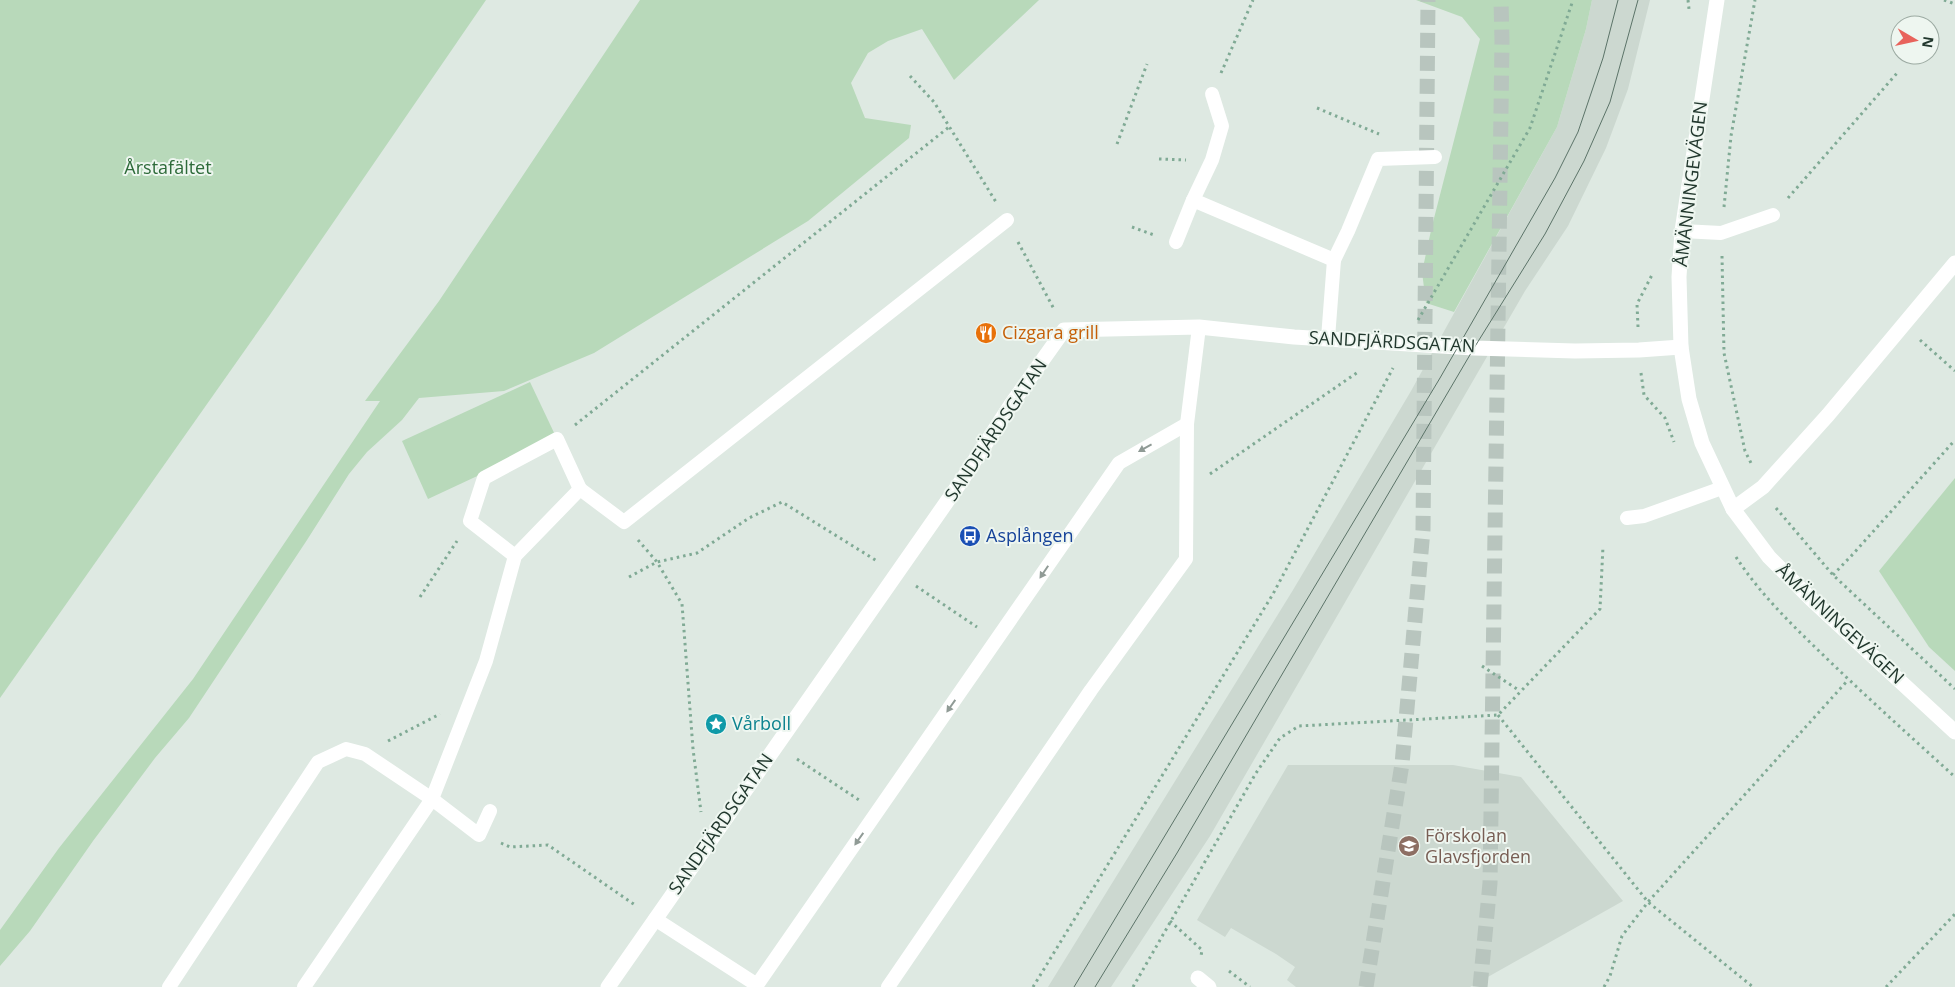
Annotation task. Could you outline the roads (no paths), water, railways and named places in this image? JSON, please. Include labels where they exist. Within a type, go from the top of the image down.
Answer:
[{"type":"street","name":"ÅMÄNNINGEVÄGEN","points":[[1717,0],[1682,231],[1679,277],[1681,347],[1689,399],[1702,443],[1733,509],[1769,556],[1811,599],[1955,732]]},
{"type":"street","points":[[1733,509],[1763,487],[1828,415],[1955,263]]},
{"type":"street","name":"SANDFJÄRDSGATAN","points":[[608,987],[962,480],[1012,403],[1064,330],[1199,328],[1294,337],[1575,351],[1681,347]]},
{"type":"lane","points":[[1176,242],[1212,160],[1222,126],[1212,94]]},
{"type":"lane","points":[[1328,338],[1334,260],[1378,159],[1435,157]]},
{"type":"lane","points":[[1193,200],[1334,260]]},
{"type":"lane","points":[[1682,231],[1721,233],[1773,215]]},
{"type":"lane","points":[[515,556],[470,522],[484,478],[557,439],[580,489],[624,522],[1007,220]]},
{"type":"lane","points":[[888,987],[1091,690],[1186,559],[1187,424],[1199,328]]},
{"type":"lane","points":[[655,919],[757,985],[1119,463],[1187,424]]},
{"type":"lane","points":[[1627,518],[1644,516],[1722,488]]},
{"type":"lane","points":[[304,987],[432,799],[486,661],[515,556],[580,489]]},
{"type":"lane","points":[[168,987],[318,762],[346,749],[365,754],[432,799],[479,835],[490,811]]},
{"type":"tunnel","points":[[1366,987],[1402,764],[1423,530],[1428,0]]},
{"type":"tunnel","points":[[1480,987],[1490,883],[1502,41],[1501,0]]},
{"type":"tram line","points":[[1074,987],[1440,378],[1555,178],[1578,132],[1603,58],[1618,0]]},
{"type":"tram line","points":[[1095,987],[1177,853],[1474,348],[1545,234],[1584,161],[1610,102],[1638,0]]},
{"type":"place","name":"Cizgara grill","points":[[986,333]]},
{"type":"place","name":"Asplången","points":[[970,536]]},
{"type":"place","name":"Vårboll","points":[[716,724]]},
{"type":"place","name":"Förskolan Glavsfjorden","points":[[1409,846]]},
{"type":"park label","name":"Årstafältet","points":[[168,168]]}]
